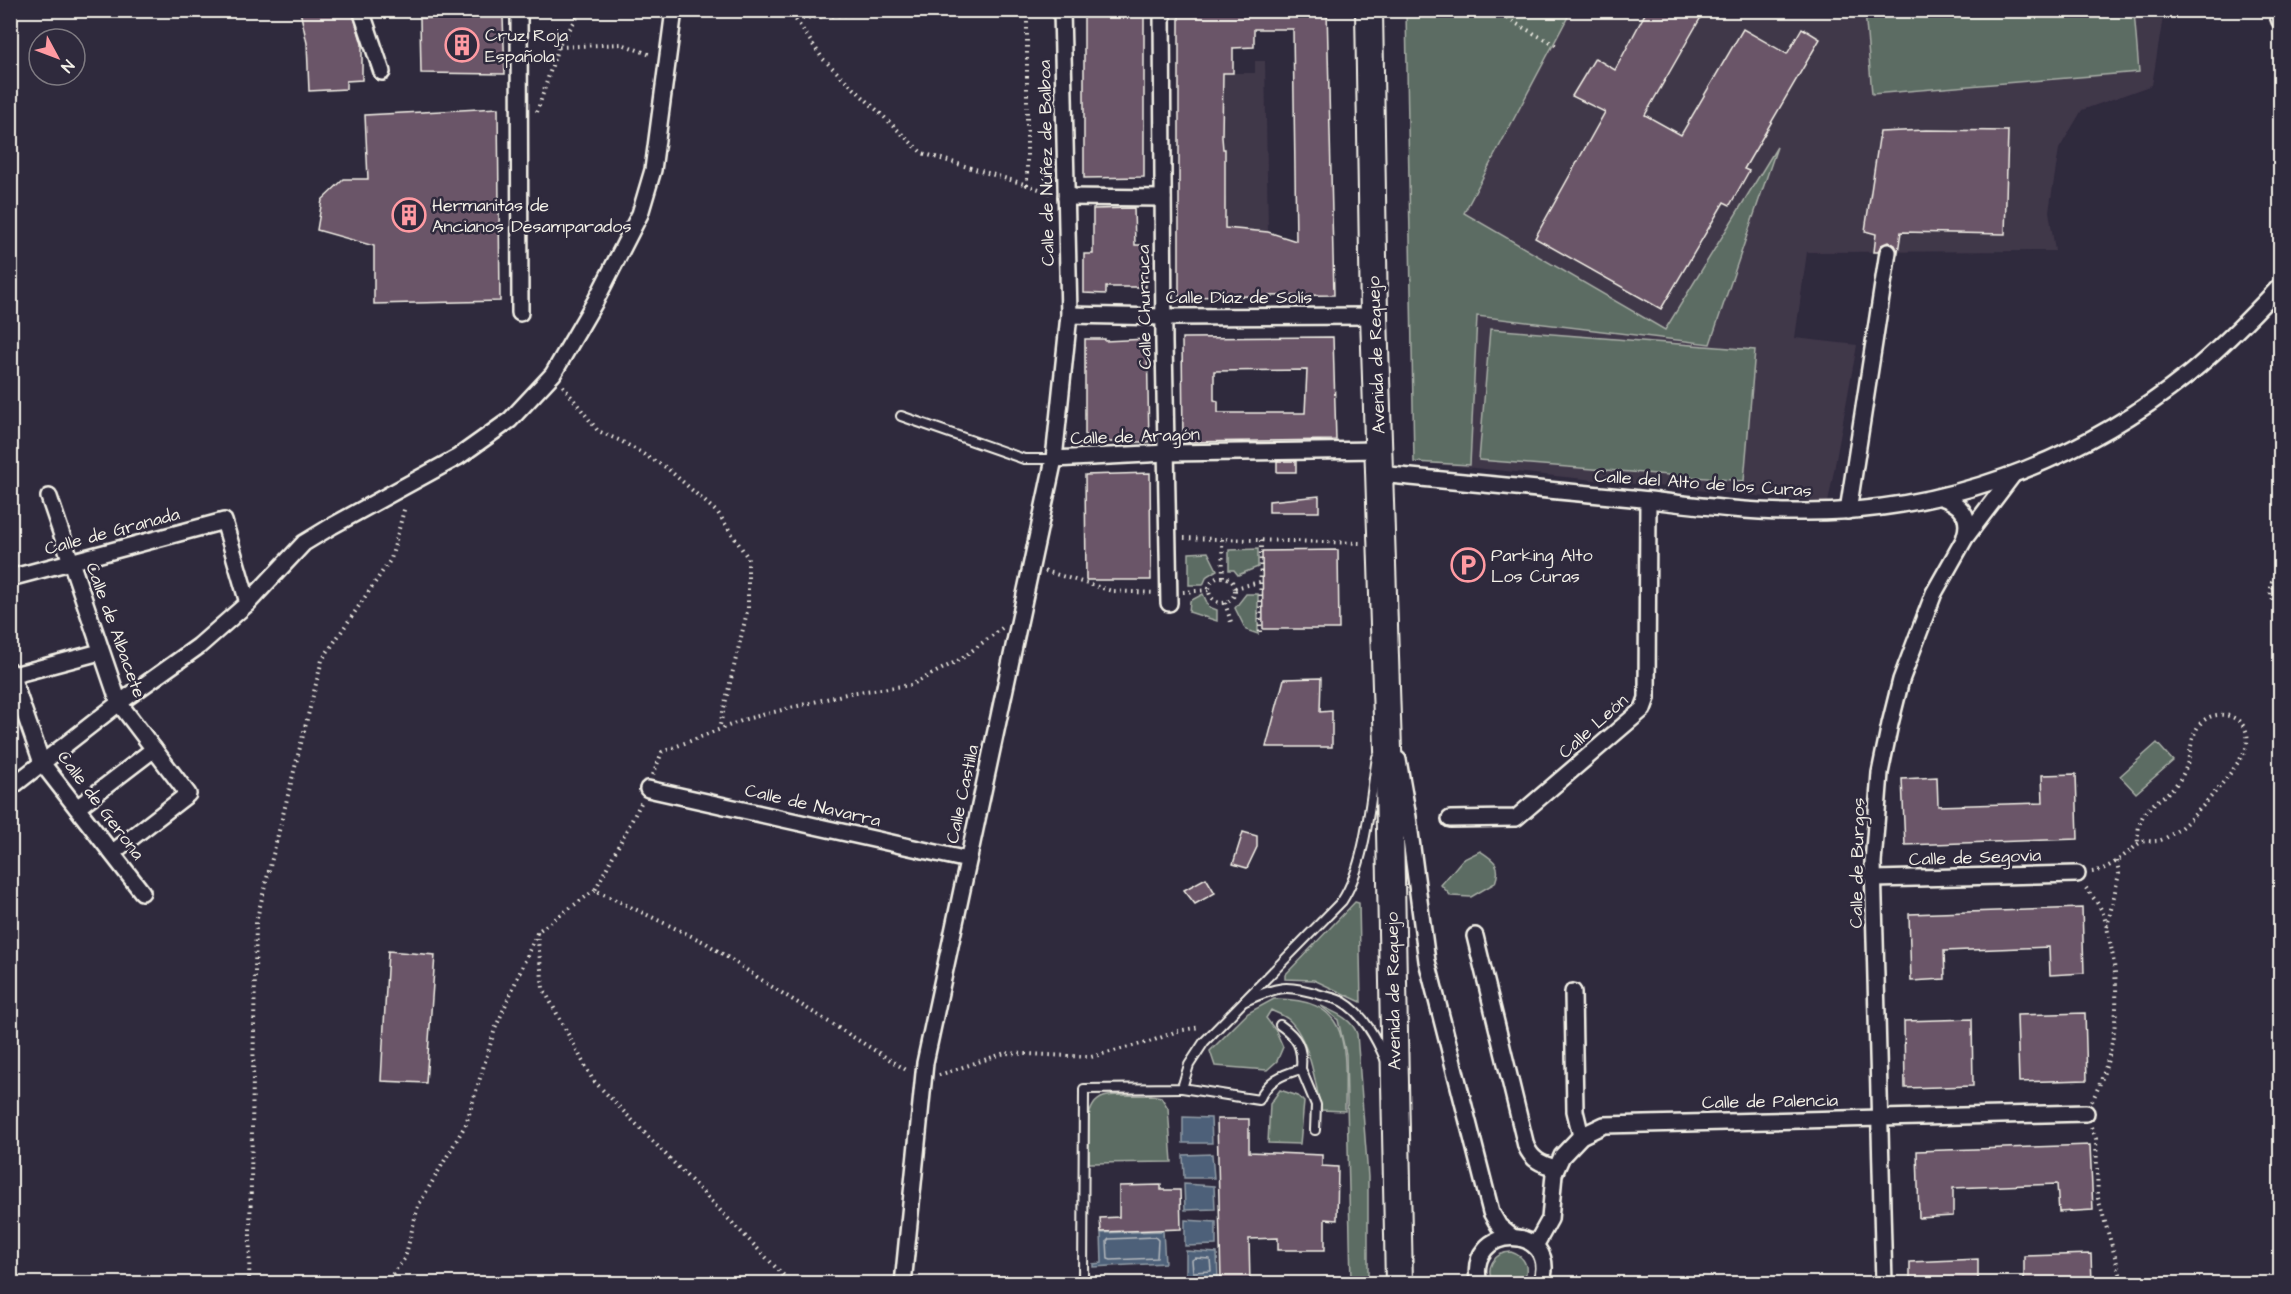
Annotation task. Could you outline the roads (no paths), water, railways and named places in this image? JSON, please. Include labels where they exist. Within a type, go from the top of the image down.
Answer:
[{"type":"highway","name":"Avenida de Requejo","points":[[1369,10],[1374,316],[1382,544],[1399,1284]]},
{"type":"street","points":[[361,10],[382,72]]},
{"type":"street","points":[[519,10],[520,313]]},
{"type":"street","points":[[10,788],[119,703],[199,646],[248,603],[303,543],[458,458],[510,420],[553,374],[596,300],[640,214],[653,170],[674,10]]},
{"type":"street","name":"Calle de Núñez de Balboa","points":[[1062,10],[1069,315]]},
{"type":"street","name":"Calle Churruca","points":[[1162,10],[1169,599]]},
{"type":"street","points":[[2276,10],[2280,21]]},
{"type":"street","points":[[1066,197],[1163,198]]},
{"type":"street","points":[[1848,511],[1888,252]]},
{"type":"street","name":"Calle del Alto de los Curas","points":[[1379,462],[1648,500],[1770,511],[1848,511],[1941,497],[2012,476],[2053,459],[2096,437],[2155,400],[2206,359],[2280,286]]},
{"type":"street","name":"Calle Díaz de Solís","points":[[1069,315],[1164,318],[1374,316]]},
{"type":"street","name":"Calle Castilla","points":[[903,1284],[925,1063],[1054,459],[1069,315]]},
{"type":"street","name":"Calle de Aragón","points":[[1054,459],[1166,453],[1379,462]]},
{"type":"street","name":"Calle de Burgos","points":[[1884,1284],[1874,879],[1877,795],[1893,710],[1906,663],[1927,610],[1949,564],[1965,538],[2012,476]]},
{"type":"street","name":"Calle de Albacete","points":[[49,497],[119,703],[188,794],[112,853]]},
{"type":"street","points":[[1941,497],[1955,503],[1966,514],[1968,525],[1965,538]]},
{"type":"street","name":"Calle León","points":[[1450,819],[1516,818],[1643,709],[1647,699],[1648,500]]},
{"type":"street","name":"Calle de Granada","points":[[10,578],[224,521],[248,603]]},
{"type":"street","points":[[11,674],[100,652]]},
{"type":"street","name":"Calle de Gerona","points":[[11,674],[42,763],[142,892]]},
{"type":"street","points":[[1386,699],[1407,809],[1423,936],[1432,983],[1491,1212],[1499,1226],[1512,1237]]},
{"type":"street","points":[[77,808],[154,749]]},
{"type":"street","name":"Calle de Navarra","points":[[648,789],[968,860]]},
{"type":"street","name":"Calle de Segovia","points":[[1874,879],[2077,874]]},
{"type":"street","points":[[1475,936],[1526,1146],[1538,1162],[1556,1168]]},
{"type":"street","points":[[1573,992],[1575,1111],[1581,1136]]},
{"type":"street","name":"Calle de Palencia","points":[[1535,1246],[1550,1219],[1556,1168],[1565,1151],[1591,1129],[1608,1124],[2086,1113]]},
{"type":"street","points":[[1479,1284],[1477,1265],[1484,1251],[1496,1241],[1512,1237],[1524,1238],[1535,1246],[1544,1265],[1541,1284]]},
{"type":"lane","name":"Calle de Aragón","points":[[901,416],[1024,459],[1054,459]]},
{"type":"lane","name":"Avenida de Requejo","points":[[1379,742],[1386,699]]},
{"type":"lane","points":[[1182,1088],[1189,1065],[1216,1029],[1342,901],[1352,886],[1359,863],[1378,753]]},
{"type":"lane","points":[[1241,1003],[1269,990],[1293,987],[1343,1001],[1361,1017],[1379,1044],[1394,1082]]},
{"type":"lane","points":[[1280,1025],[1293,1034],[1297,1041],[1302,1058],[1301,1069],[1316,1105],[1315,1130]]},
{"type":"lane","points":[[1083,1284],[1084,1089],[1182,1088],[1259,1100],[1271,1081],[1301,1069]]},
{"type":"water","points":[[1183,1117],[1211,1118],[1212,1143],[1183,1143]]},
{"type":"water","points":[[1212,1154],[1214,1178],[1184,1178],[1183,1155]]},
{"type":"water","points":[[1184,1184],[1214,1186],[1215,1209],[1185,1210]]},
{"type":"water","points":[[1185,1220],[1216,1222],[1216,1245],[1185,1246]]},
{"type":"water","points":[[1163,1231],[1165,1263],[1093,1267],[1093,1264],[1102,1263],[1101,1233]]},
{"type":"water","points":[[1186,1251],[1217,1253],[1218,1278],[1186,1279]]},
{"type":"place","name":"Cruz Roja Española","points":[[462,45]]},
{"type":"place","name":"Hermanitas de Ancianos Desamparados","points":[[409,215]]},
{"type":"place","name":"Parking Alto Los Curas","points":[[1468,565]]}]
